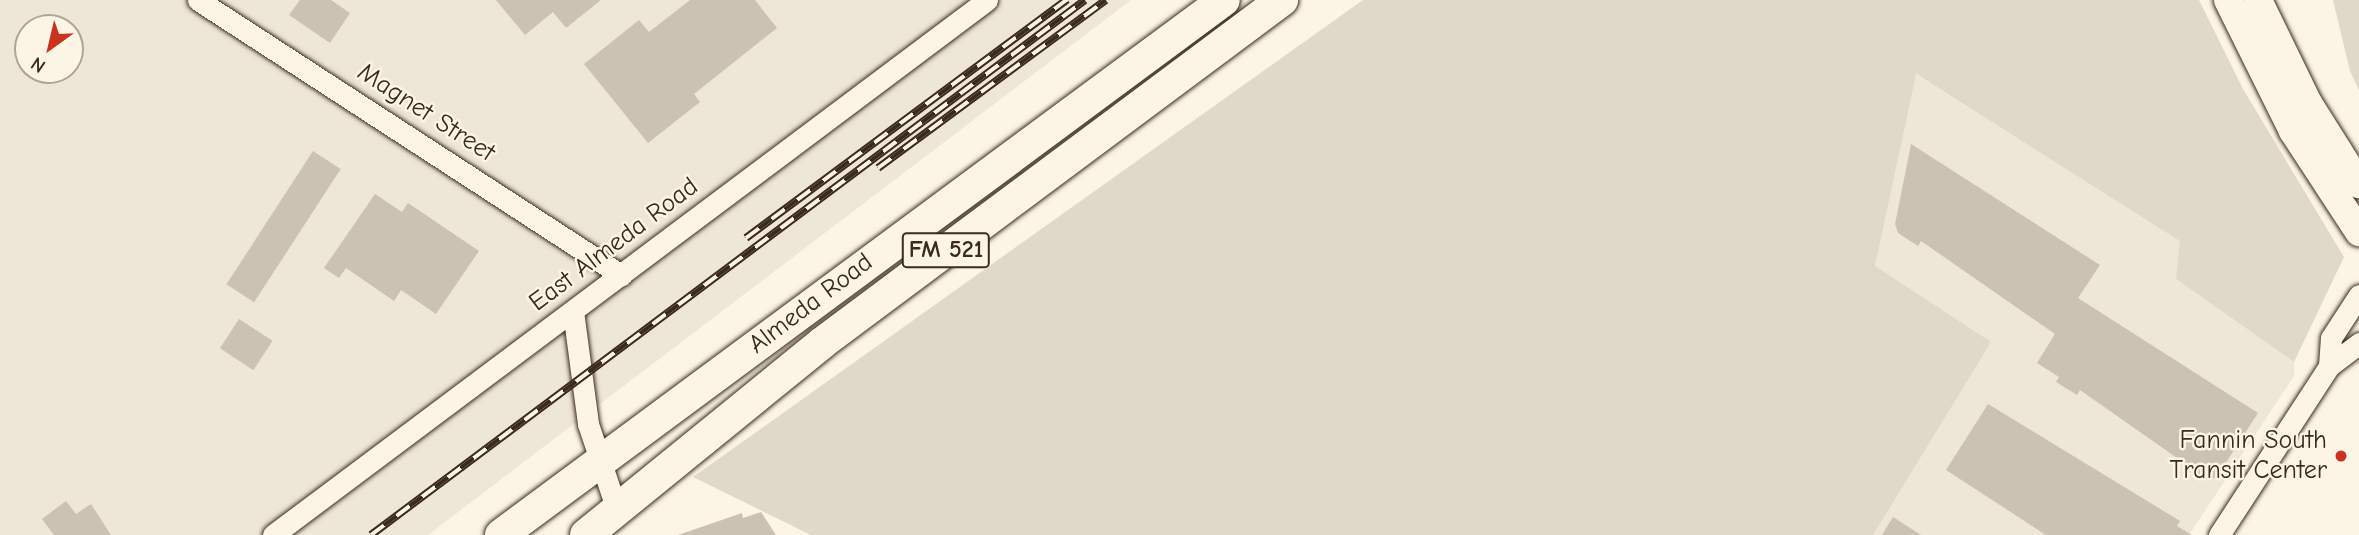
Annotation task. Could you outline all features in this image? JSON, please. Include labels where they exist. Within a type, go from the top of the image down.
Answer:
[{"type":"main road","name":"Almeda Road","points":[[501,535],[1224,0]]},
{"type":"main road","name":"Almeda Road","points":[[586,535],[822,343],[1282,0]]},
{"type":"main road","points":[[2228,0],[2286,119],[2359,232]]},
{"type":"main road","points":[[2258,0],[2308,103],[2359,184]]},
{"type":"street","name":"Magnet Street","points":[[198,0],[621,275]]},
{"type":"street","name":"East Almeda Road","points":[[273,535],[987,0]]},
{"type":"street","points":[[2329,366],[2331,338],[2359,295]]},
{"type":"street","points":[[573,311],[586,413],[617,510]]},
{"type":"street","points":[[2219,535],[2329,366],[2359,343]]},
{"type":"shaded area","points":[[0,0],[1131,0],[428,535],[0,535]]},
{"type":"shaded area","points":[[1363,0],[2199,0],[2243,89],[2344,257],[2294,362],[2176,279],[2180,241],[1916,74],[1875,266],[1991,342],[1873,535],[811,535],[693,477]]},
{"type":"shaded area","points":[[2333,0],[2359,0],[2359,90],[2350,71]]},
{"type":"shaded area","points":[[1915,74],[2181,241],[2176,279],[2294,362],[2294,376],[2189,535],[1871,535],[1875,266]]},
{"type":"building","points":[[300,0],[331,0],[350,13],[330,43],[289,15]]},
{"type":"building","points":[[496,0],[601,0],[566,28],[553,12],[525,35]]},
{"type":"building","points":[[690,0],[755,0],[777,28],[694,94],[700,102],[648,143],[584,64],[639,20],[649,32]]},
{"type":"building","points":[[1911,144],[2100,265],[2078,298],[2258,413],[2216,478],[2207,479],[2080,390],[2077,395],[2056,382],[2059,377],[2037,363],[2055,334],[1921,241],[1918,246],[1898,233],[1895,224]]},
{"type":"building","points":[[313,151],[341,169],[254,302],[226,284]]},
{"type":"building","points":[[375,194],[402,212],[408,203],[479,251],[436,314],[401,290],[394,301],[346,268],[339,278],[324,268]]},
{"type":"building","points":[[239,319],[273,341],[253,370],[220,348]]},
{"type":"building","points":[[1988,404],[2180,521],[2177,526],[2192,535],[2046,535],[1946,470]]},
{"type":"building","points":[[66,501],[76,514],[91,504],[111,535],[54,535],[42,519]]},
{"type":"building","points":[[761,512],[776,535],[678,535],[742,513],[743,518]]},
{"type":"building","points":[[1893,517],[1921,535],[1882,535]]},
{"type":"railway","points":[[746,238],[1067,0]]},
{"type":"railway","points":[[371,535],[1085,0]]},
{"type":"railway","points":[[878,168],[1106,0]]},
{"type":"place","name":"Fannin South Transit Center","points":[[2341,456]]}]
